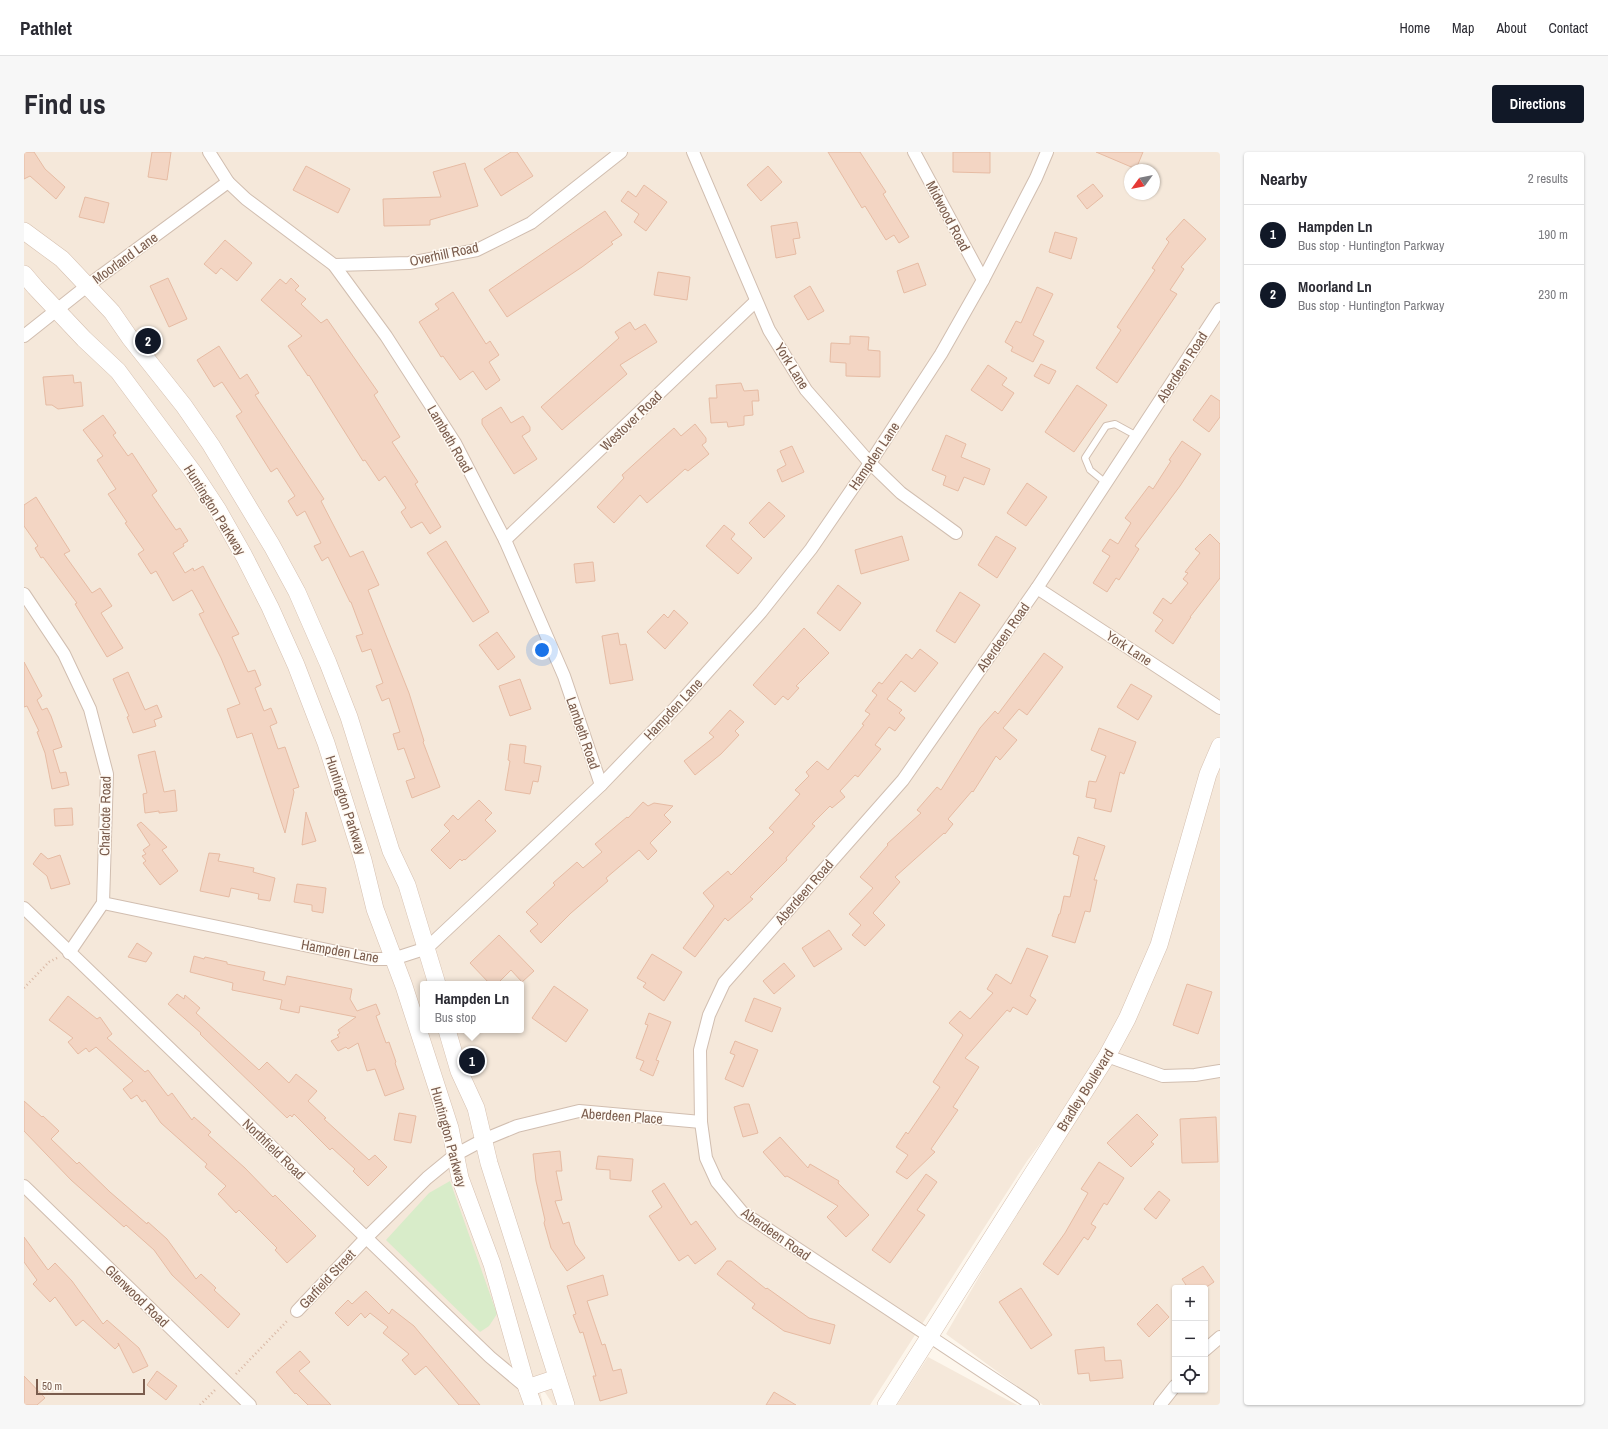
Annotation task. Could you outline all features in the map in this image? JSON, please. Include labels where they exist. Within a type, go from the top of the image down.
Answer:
[{"type":"street","name":"Lambeth Road","points":[[209,152],[228,182],[246,199],[334,265],[386,336],[455,443],[505,540],[564,676],[600,785]]},
{"type":"street","name":"Overhill Road","points":[[334,265],[409,263],[477,250],[531,224],[621,152]]},
{"type":"street","name":"York Lane","points":[[693,152],[769,330],[806,390],[870,464],[901,493],[956,533]]},
{"type":"street","name":"Midwood Road","points":[[914,152],[983,280]]},
{"type":"street","name":"Hampden Lane","points":[[103,903],[370,959],[393,958],[427,948],[600,785],[676,707],[761,612],[811,549],[870,464],[940,354],[983,280],[1048,152]]},
{"type":"street","name":"Moorland Lane","points":[[24,336],[87,286],[228,182]]},
{"type":"street","name":"Huntington Parkway","points":[[24,231],[62,259],[112,312],[130,338],[184,406],[212,445],[272,546],[297,592],[328,663],[349,717],[391,851],[407,885],[436,981]]},
{"type":"street","name":"Huntington Parkway","points":[[24,274],[84,339],[118,371],[166,434],[218,510],[270,607],[296,665],[326,744],[364,860],[375,909],[404,986],[450,1128],[463,1189],[492,1264],[532,1405]]},
{"type":"street","name":"Westover Road","points":[[505,540],[756,301]]},
{"type":"street","name":"Aberdeen Road","points":[[1033,1405],[929,1338],[742,1212],[717,1182],[706,1158],[701,1122],[700,1050],[709,1015],[724,983],[902,780],[1037,588],[1220,309]]},
{"type":"street","name":"York Lane","points":[[1037,588],[1220,708]]},
{"type":"street","name":"Charlcote Road","points":[[24,594],[64,654],[90,709],[107,774],[103,903]]},
{"type":"street","name":"Bradley Boulevard","points":[[886,1405],[1107,1056],[1127,1019],[1159,945],[1208,774],[1220,746]]},
{"type":"street","points":[[69,953],[103,903]]},
{"type":"street","name":"Northfield Road","points":[[24,908],[490,1357],[526,1388]]},
{"type":"street","name":"Huntington Parkway","points":[[448,1033],[459,1071],[476,1108],[489,1163],[566,1405]]},
{"type":"street","points":[[1107,1056],[1163,1076],[1195,1076],[1220,1071]]},
{"type":"street","name":"Aberdeen Place","points":[[455,1155],[483,1140],[517,1126],[579,1111],[701,1122]]},
{"type":"street","name":"Garfield Street","points":[[297,1311],[366,1238],[427,1178],[455,1155]]},
{"type":"street","name":"Glenwood Road","points":[[24,1186],[250,1405]]},
{"type":"street","points":[[1208,1347],[1220,1337]]},
{"type":"street","points":[[526,1388],[557,1378]]},
{"type":"street","points":[[1160,1405],[1172,1390]]},
{"type":"lane","points":[[1106,483],[1090,470],[1085,458],[1106,426],[1115,424],[1137,436]]},
{"type":"path","points":[[24,988],[49,962],[69,953]]},
{"type":"path","name":"Garfield Street","points":[[200,1405],[225,1381],[244,1367],[297,1311]]},
{"type":"shaded area","points":[[24,152],[1220,152],[1220,1405],[1043,1405],[946,1334],[1104,1060],[1027,1161],[870,1405],[553,1405],[538,1381],[543,1405],[24,1405]]},
{"type":"shaded area","points":[[928,1357],[1017,1405],[897,1405]]},
{"type":"green space","points":[[450,1181],[497,1314],[489,1326],[480,1332],[386,1240],[429,1193]]},
{"type":"building","points":[[24,152],[34,152],[45,169],[65,187],[56,199],[30,176],[24,179]]},
{"type":"building","points":[[152,152],[171,152],[167,180],[148,177]]},
{"type":"building","points":[[511,152],[517,152],[533,176],[501,196],[484,169]]},
{"type":"building","points":[[828,152],[860,152],[886,192],[883,194],[909,237],[899,243],[894,235],[886,240],[865,206],[862,208]]},
{"type":"building","points":[[953,152],[990,152],[990,173],[953,172]]},
{"type":"building","points":[[1096,152],[1143,152],[1138,164],[1124,164]]},
{"type":"building","points":[[465,163],[478,206],[430,220],[430,225],[384,226],[383,199],[441,197],[433,172]]},
{"type":"building","points":[[306,166],[350,189],[338,213],[293,190]]},
{"type":"building","points":[[768,166],[782,182],[761,201],[747,185]]},
{"type":"building","points":[[1093,184],[1103,196],[1087,209],[1077,196]]},
{"type":"building","points":[[644,185],[667,202],[646,231],[634,222],[639,214],[621,201],[628,191],[636,197]]},
{"type":"building","points":[[85,197],[109,203],[104,223],[79,217]]},
{"type":"building","points":[[605,211],[622,235],[611,242],[613,244],[582,267],[507,317],[489,290]]},
{"type":"building","points":[[1184,219],[1206,239],[1181,267],[1184,269],[1170,290],[1177,294],[1117,383],[1096,368],[1121,330],[1117,327],[1155,270],[1152,268],[1169,242],[1166,239]]},
{"type":"building","points":[[797,222],[800,238],[793,239],[796,254],[776,258],[771,226]]},
{"type":"building","points":[[1055,232],[1077,238],[1071,259],[1049,252]]},
{"type":"building","points":[[225,240],[252,263],[237,281],[221,268],[216,274],[204,264]]},
{"type":"building","points":[[918,263],[926,285],[904,293],[897,271]]},
{"type":"building","points":[[658,272],[690,277],[687,300],[654,295]]},
{"type":"building","points":[[168,278],[187,319],[169,327],[150,286]]},
{"type":"building","points":[[291,278],[299,286],[295,290],[306,299],[301,304],[321,323],[327,319],[378,392],[374,395],[400,437],[392,442],[418,482],[415,484],[441,527],[430,534],[422,522],[411,528],[401,512],[406,508],[385,476],[379,481],[365,460],[363,461],[309,375],[308,376],[288,346],[302,336],[261,300],[280,279],[286,284]]},
{"type":"building","points":[[810,286],[824,311],[808,320],[794,296]]},
{"type":"building","points":[[1037,287],[1053,294],[1033,335],[1044,341],[1033,362],[1011,351],[1013,347],[1005,342],[1016,321],[1021,323]]},
{"type":"building","points":[[453,292],[486,344],[490,341],[499,355],[489,362],[500,380],[486,390],[473,371],[460,380],[443,356],[441,357],[419,322],[439,309],[435,304]]},
{"type":"building","points":[[630,322],[635,330],[645,324],[657,342],[620,365],[627,374],[562,430],[541,407],[619,338],[615,332]]},
{"type":"building","points":[[850,336],[869,337],[868,350],[880,351],[880,377],[846,376],[846,363],[830,362],[831,343],[850,344]]},
{"type":"building","points":[[219,346],[240,379],[247,374],[259,393],[255,395],[324,499],[321,501],[350,557],[363,551],[379,585],[368,590],[409,693],[424,741],[423,742],[440,787],[412,798],[406,781],[415,778],[404,748],[398,750],[393,734],[400,732],[389,698],[382,701],[376,686],[383,683],[371,649],[362,652],[356,636],[363,634],[351,602],[328,557],[322,561],[314,546],[321,543],[305,511],[297,516],[288,501],[295,496],[277,468],[271,472],[236,416],[242,412],[222,382],[214,387],[197,360]]},
{"type":"building","points":[[1041,364],[1056,371],[1049,384],[1034,376]]},
{"type":"building","points":[[988,365],[1007,378],[1002,385],[1014,393],[1002,411],[971,390]]},
{"type":"building","points":[[73,375],[74,383],[81,382],[83,406],[58,409],[52,405],[46,405],[43,377]]},
{"type":"building","points":[[741,383],[744,391],[758,390],[759,401],[752,401],[753,415],[744,416],[744,425],[728,427],[727,422],[711,423],[709,398],[717,398],[716,385]]},
{"type":"building","points":[[1077,385],[1107,405],[1074,452],[1045,432]]},
{"type":"building","points":[[1211,395],[1220,401],[1220,417],[1209,432],[1193,420]]},
{"type":"building","points":[[501,407],[511,423],[523,416],[530,427],[530,431],[522,436],[537,459],[514,474],[482,424],[482,419]]},
{"type":"building","points":[[103,415],[116,433],[113,435],[128,456],[132,453],[157,491],[152,495],[176,530],[180,528],[188,541],[183,544],[184,546],[173,553],[185,573],[193,568],[194,571],[203,566],[239,634],[232,637],[248,672],[255,670],[261,685],[255,688],[264,711],[271,708],[277,723],[270,726],[278,749],[285,747],[299,787],[293,789],[294,792],[285,833],[252,733],[237,738],[227,709],[240,704],[221,658],[199,614],[204,612],[192,590],[173,601],[156,571],[151,574],[138,554],[144,550],[125,523],[127,522],[108,494],[116,489],[97,460],[103,456],[83,430]]},
{"type":"building","points":[[695,424],[706,438],[706,442],[702,445],[709,454],[688,471],[685,469],[647,503],[640,495],[614,523],[597,507],[624,478],[622,475],[674,428],[681,436]]},
{"type":"building","points":[[946,435],[966,444],[961,457],[990,469],[984,485],[964,477],[958,491],[943,485],[946,476],[932,470]]},
{"type":"building","points":[[1182,441],[1201,454],[1180,486],[1135,546],[1139,549],[1119,580],[1116,578],[1107,592],[1093,583],[1110,556],[1102,551],[1110,539],[1118,544],[1131,523],[1125,518],[1149,486],[1153,489],[1171,461],[1169,460]]},
{"type":"building","points":[[792,446],[804,472],[782,482],[777,470],[786,465],[780,451]]},
{"type":"building","points":[[1027,483],[1047,497],[1026,526],[1007,513]]},
{"type":"building","points":[[36,497],[70,551],[64,554],[92,593],[100,588],[112,606],[101,613],[123,648],[107,657],[75,604],[77,603],[43,557],[41,558],[35,548],[38,546],[24,526],[24,505]]},
{"type":"building","points":[[769,502],[785,516],[764,538],[749,523]]},
{"type":"building","points":[[724,525],[735,534],[731,539],[752,558],[738,574],[706,546]]},
{"type":"building","points":[[1210,534],[1220,544],[1220,578],[1190,617],[1173,644],[1155,631],[1163,620],[1153,613],[1163,598],[1171,604],[1188,583],[1183,579],[1188,573],[1185,572],[1200,553],[1195,549]]},
{"type":"building","points":[[902,536],[909,560],[861,574],[855,550]]},
{"type":"building","points":[[996,536],[1016,548],[997,578],[978,565]]},
{"type":"building","points":[[446,541],[489,612],[473,622],[427,553]]},
{"type":"building","points":[[593,562],[595,581],[576,583],[574,564]]},
{"type":"building","points":[[838,585],[861,603],[840,631],[817,613]]},
{"type":"building","points":[[960,592],[980,605],[955,643],[936,631]]},
{"type":"building","points":[[674,610],[688,623],[665,649],[647,632],[664,614],[668,618]]},
{"type":"building","points":[[804,628],[829,653],[796,686],[799,688],[788,700],[783,696],[775,705],[753,685]]},
{"type":"building","points":[[497,632],[515,657],[498,670],[479,645]]},
{"type":"building","points":[[618,633],[620,645],[626,644],[633,680],[610,684],[602,636]]},
{"type":"building","points":[[920,649],[938,663],[915,692],[901,681],[887,699],[902,710],[899,713],[905,718],[895,731],[889,727],[875,745],[881,749],[858,777],[855,775],[840,791],[845,797],[832,808],[830,806],[812,824],[815,826],[786,858],[787,860],[750,897],[753,899],[728,921],[725,918],[695,957],[683,948],[714,906],[703,893],[728,871],[731,875],[774,832],[769,828],[800,794],[795,790],[809,776],[806,772],[817,761],[828,770],[864,725],[862,724],[870,714],[865,711],[877,695],[872,691],[879,682],[882,684],[906,654],[912,659]]},
{"type":"building","points":[[1044,653],[1063,667],[1027,715],[1019,709],[1003,728],[1017,740],[1000,760],[996,756],[973,792],[972,791],[948,819],[953,824],[945,834],[944,833],[895,877],[900,882],[873,913],[885,925],[865,946],[852,935],[861,925],[849,914],[873,888],[860,877],[888,845],[887,844],[921,813],[917,810],[937,787],[941,790],[980,728],[995,711],[998,714]]},
{"type":"building","points":[[24,662],[42,696],[37,700],[42,710],[47,708],[51,716],[62,747],[53,750],[60,773],[66,772],[69,785],[52,789],[45,753],[37,732],[39,731],[27,706],[24,707]]},
{"type":"building","points":[[128,672],[145,710],[157,705],[162,717],[154,720],[156,726],[133,733],[127,717],[129,716],[113,679]]},
{"type":"building","points":[[520,679],[531,709],[510,716],[499,686]]},
{"type":"building","points":[[1131,684],[1152,696],[1138,720],[1117,707]]},
{"type":"building","points":[[730,710],[744,722],[735,731],[739,735],[721,754],[695,775],[684,761],[714,737],[709,733]]},
{"type":"building","points":[[1099,728],[1136,742],[1124,774],[1120,772],[1111,812],[1094,808],[1096,799],[1086,797],[1089,781],[1096,782],[1106,756],[1091,750]]},
{"type":"building","points":[[510,744],[526,746],[524,763],[541,766],[538,782],[533,781],[530,794],[505,790],[510,761],[508,760]]},
{"type":"building","points":[[155,751],[164,792],[175,790],[177,811],[145,813],[143,794],[147,793],[138,755]]},
{"type":"building","points":[[479,800],[492,813],[485,820],[496,831],[465,860],[464,859],[462,861],[460,859],[450,869],[431,850],[450,831],[444,825],[453,815],[458,820]]},
{"type":"building","points":[[643,802],[648,806],[654,803],[673,806],[664,815],[671,822],[650,843],[657,851],[648,860],[639,850],[606,878],[608,881],[571,913],[541,943],[530,931],[538,924],[526,912],[555,885],[553,883],[577,862],[583,868],[602,852],[595,844],[627,817],[628,818]]},
{"type":"building","points":[[72,808],[73,825],[55,826],[54,809]]},
{"type":"building","points":[[306,812],[316,841],[302,845]]},
{"type":"building","points":[[141,822],[167,847],[162,850],[178,871],[160,885],[143,863],[146,861],[142,856],[146,854],[143,850],[150,845],[137,825]]},
{"type":"building","points":[[1078,837],[1105,846],[1094,880],[1097,880],[1090,912],[1085,911],[1075,943],[1052,936],[1060,914],[1064,896],[1070,897],[1079,856],[1073,854]]},
{"type":"building","points":[[41,853],[48,859],[60,855],[70,884],[51,889],[47,876],[33,864]]},
{"type":"building","points":[[209,853],[220,854],[218,861],[254,868],[253,872],[275,878],[270,901],[258,899],[259,894],[231,888],[229,897],[200,891]]},
{"type":"building","points":[[297,884],[326,888],[323,913],[312,911],[312,905],[294,902]]},
{"type":"building","points":[[829,930],[842,949],[814,967],[802,948]]},
{"type":"building","points":[[499,935],[534,971],[523,981],[521,981],[511,970],[500,981],[487,981],[470,963]]},
{"type":"building","points":[[137,943],[152,953],[146,962],[128,957]]},
{"type":"building","points":[[1027,948],[1048,956],[1030,996],[1036,1000],[1027,1015],[1013,1007],[1010,1012],[1007,1010],[965,1058],[979,1067],[953,1107],[958,1110],[931,1149],[935,1152],[907,1179],[896,1172],[908,1155],[896,1147],[906,1132],[908,1134],[940,1087],[933,1082],[963,1035],[949,1023],[960,1011],[970,1019],[993,993],[987,989],[996,974],[1011,984]]},
{"type":"building","points":[[652,954],[682,972],[664,1001],[643,987],[646,983],[637,978]]},
{"type":"building","points":[[194,956],[204,959],[205,957],[227,962],[227,964],[265,972],[263,980],[285,985],[287,976],[352,989],[350,999],[357,1011],[376,1004],[380,1014],[376,1016],[386,1043],[389,1042],[404,1089],[385,1096],[375,1069],[367,1071],[358,1043],[348,1049],[346,1047],[338,1051],[331,1041],[339,1037],[337,1035],[340,1033],[338,1030],[356,1017],[300,1006],[299,1013],[280,1009],[282,1000],[232,990],[233,983],[190,972]]},
{"type":"building","points":[[784,963],[795,976],[774,994],[763,981]]},
{"type":"building","points":[[1187,984],[1212,992],[1198,1034],[1173,1025]]},
{"type":"building","points":[[554,986],[588,1010],[566,1042],[532,1018]]},
{"type":"building","points":[[177,994],[184,999],[185,995],[200,1008],[196,1013],[259,1070],[267,1062],[289,1083],[296,1074],[317,1091],[308,1101],[326,1118],[324,1119],[369,1160],[375,1155],[387,1167],[368,1186],[353,1171],[355,1169],[332,1148],[330,1150],[294,1114],[292,1117],[290,1115],[287,1118],[200,1034],[201,1033],[168,1004]]},
{"type":"building","points":[[68,996],[97,1019],[100,1017],[112,1034],[107,1038],[145,1072],[148,1070],[168,1096],[172,1093],[192,1120],[194,1117],[211,1132],[208,1135],[245,1168],[273,1197],[275,1195],[316,1236],[287,1263],[275,1250],[277,1248],[239,1210],[236,1213],[218,1194],[226,1186],[205,1167],[207,1164],[161,1123],[145,1100],[142,1102],[137,1095],[131,1099],[123,1089],[133,1081],[96,1047],[89,1052],[86,1048],[78,1054],[68,1042],[73,1038],[49,1020]]},
{"type":"building","points":[[754,998],[781,1008],[772,1032],[745,1021]]},
{"type":"building","points":[[649,1013],[671,1022],[656,1060],[659,1061],[653,1076],[640,1070],[644,1061],[636,1058],[648,1025],[645,1024]]},
{"type":"building","points":[[735,1041],[758,1050],[743,1087],[725,1079],[735,1055],[730,1053]]},
{"type":"building","points":[[24,1101],[59,1131],[51,1139],[77,1164],[79,1162],[110,1192],[167,1239],[196,1279],[201,1274],[216,1288],[214,1290],[240,1314],[228,1328],[172,1275],[154,1250],[126,1225],[124,1227],[71,1180],[24,1131]]},
{"type":"building","points":[[749,1104],[758,1133],[743,1137],[734,1107]]},
{"type":"building","points":[[399,1113],[416,1116],[411,1143],[394,1140]]},
{"type":"building","points":[[1137,1114],[1158,1135],[1151,1142],[1154,1144],[1131,1167],[1107,1143]]},
{"type":"building","points":[[1216,1117],[1218,1162],[1182,1163],[1180,1119]]},
{"type":"building","points":[[780,1137],[808,1168],[810,1164],[839,1181],[838,1183],[869,1215],[846,1237],[827,1217],[838,1206],[787,1176],[785,1177],[763,1152]]},
{"type":"building","points":[[560,1151],[562,1171],[556,1171],[562,1200],[555,1201],[563,1224],[569,1222],[575,1244],[585,1258],[567,1271],[551,1248],[544,1223],[545,1220],[536,1181],[533,1154]]},
{"type":"building","points":[[598,1156],[633,1159],[631,1181],[610,1179],[610,1170],[596,1169]]},
{"type":"building","points":[[1099,1162],[1124,1178],[1107,1205],[1104,1203],[1091,1224],[1096,1227],[1088,1240],[1084,1237],[1058,1275],[1043,1264],[1065,1233],[1088,1193],[1081,1189]]},
{"type":"building","points":[[926,1174],[937,1182],[917,1210],[925,1215],[890,1263],[872,1250]]},
{"type":"building","points":[[664,1183],[691,1225],[696,1221],[716,1249],[695,1264],[688,1255],[679,1261],[649,1216],[662,1207],[652,1191]]},
{"type":"building","points":[[1159,1191],[1170,1200],[1156,1219],[1144,1209]]},
{"type":"building","points":[[24,1237],[48,1270],[55,1263],[72,1281],[103,1324],[107,1320],[139,1348],[148,1366],[133,1373],[119,1345],[115,1349],[83,1320],[76,1326],[55,1297],[50,1302],[33,1284],[37,1280],[24,1262]]},
{"type":"building","points":[[727,1261],[731,1261],[766,1289],[767,1288],[809,1318],[835,1325],[830,1344],[784,1331],[752,1308],[755,1304],[717,1274]]},
{"type":"building","points":[[1203,1266],[1214,1282],[1208,1286],[1186,1285],[1182,1279]]},
{"type":"building","points":[[603,1275],[608,1295],[587,1301],[602,1345],[605,1344],[613,1371],[621,1369],[627,1393],[600,1401],[593,1376],[596,1376],[583,1332],[580,1333],[573,1315],[576,1314],[567,1286]]},
{"type":"building","points":[[1021,1288],[1052,1335],[1031,1349],[999,1302]]},
{"type":"building","points":[[366,1291],[389,1314],[392,1309],[414,1326],[480,1405],[459,1405],[426,1366],[415,1375],[402,1360],[409,1354],[383,1333],[388,1327],[370,1313],[365,1318],[361,1313],[348,1326],[335,1313],[348,1300],[352,1304]]},
{"type":"building","points":[[1157,1304],[1169,1317],[1149,1337],[1137,1324]]},
{"type":"building","points":[[1104,1347],[1105,1361],[1121,1360],[1123,1378],[1090,1381],[1089,1373],[1078,1374],[1075,1350]]},
{"type":"building","points":[[300,1351],[310,1362],[299,1371],[331,1405],[308,1405],[296,1393],[295,1394],[276,1372]]},
{"type":"building","points":[[157,1371],[177,1386],[166,1400],[147,1385]]},
{"type":"building","points":[[24,1376],[45,1398],[37,1405],[24,1405]]},
{"type":"building","points":[[774,1392],[796,1405],[766,1405]]},
{"type":"place","name":"Moorland Ln","points":[[148,341]]},
{"type":"place","name":"Hampden Ln","points":[[472,1061]]}]
